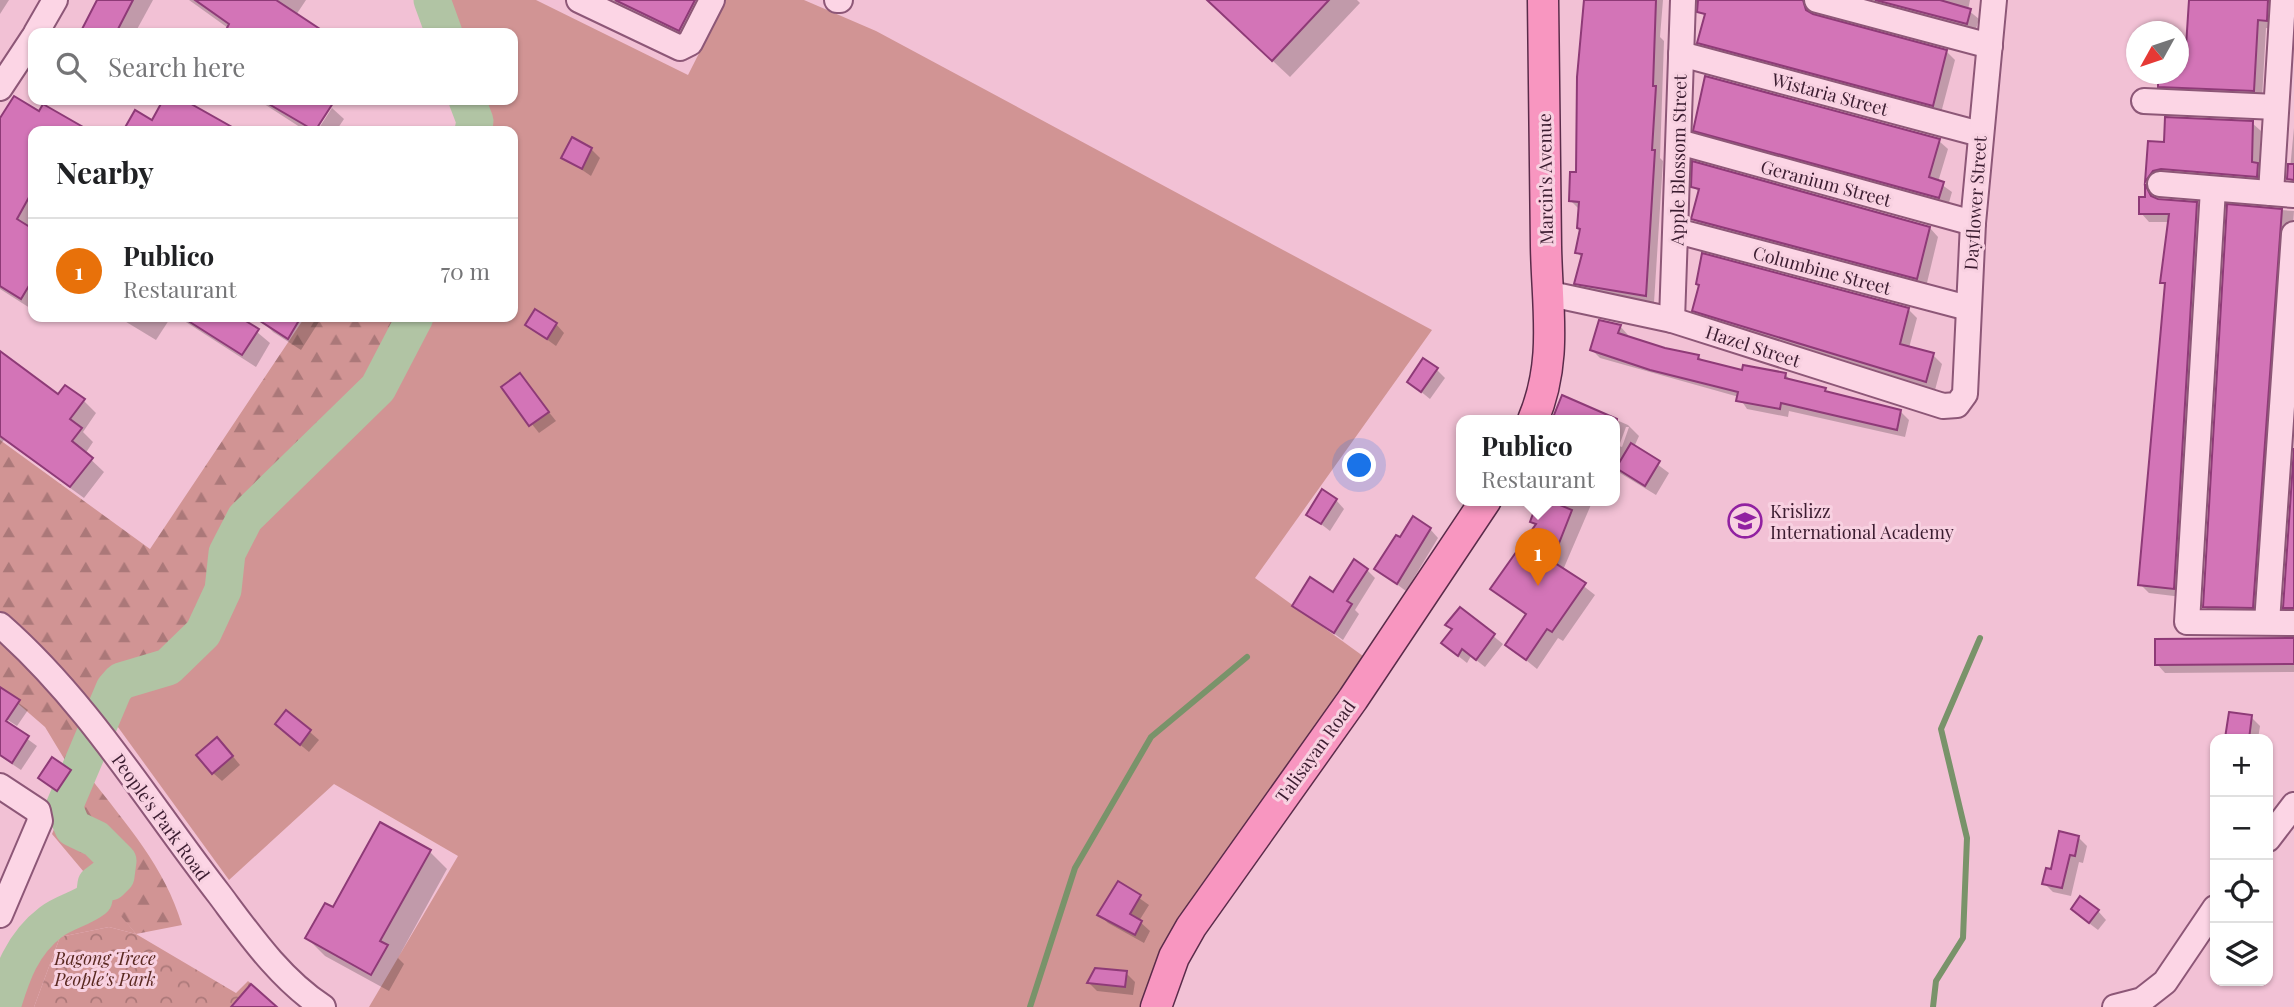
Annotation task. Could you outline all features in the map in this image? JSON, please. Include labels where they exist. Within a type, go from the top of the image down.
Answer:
[{"type":"main road","name":"Marcin's Avenue","points":[[1535,415],[1551,358],[1546,293],[1543,0]]},
{"type":"main road","name":"Talisayan Road","points":[[1156,1007],[1174,957],[1191,928],[1353,699],[1482,506]]},
{"type":"street","points":[[39,28],[55,0]]},
{"type":"street","points":[[579,0],[676,48],[690,43],[712,0]]},
{"type":"street","name":"Apple Blossom Street","points":[[1672,320],[1683,0]]},
{"type":"street","points":[[1817,0],[1990,46]]},
{"type":"street","name":"Dayflower Street","points":[[1957,405],[1965,394],[1973,223],[1994,0]]},
{"type":"street","points":[[2160,184],[2283,194],[2276,107],[2284,0]]},
{"type":"street","points":[[0,88],[28,46]]},
{"type":"street","name":"Wistaria Street","points":[[1681,54],[1980,134]]},
{"type":"street","points":[[2144,101],[2276,107]]},
{"type":"street","name":"Geranium Street","points":[[1679,142],[1973,223]]},
{"type":"street","points":[[2213,189],[2187,622],[2294,623]]},
{"type":"street","name":"Columbine Street","points":[[1677,231],[1968,308]]},
{"type":"street","points":[[2267,622],[2288,411],[2294,234]]},
{"type":"street","name":"Hazel Street","points":[[1546,293],[1672,320],[1943,406],[1957,405]]},
{"type":"street","name":"People's Park Road","points":[[0,625],[76,703],[270,958],[287,978],[323,1007]]},
{"type":"street","points":[[0,786],[38,811],[40,821],[0,915]]},
{"type":"street","points":[[2273,832],[2294,805]]},
{"type":"street","points":[[2115,1007],[2142,1000],[2165,982],[2210,915]]},
{"type":"green space","points":[[436,0],[536,0],[688,75],[726,0],[804,0],[876,31],[1432,330],[1255,578],[1363,656],[1286,773],[1147,1007],[369,1007],[458,856],[334,784],[229,880],[115,723],[117,691],[123,683],[171,670],[205,636],[226,593],[232,553],[249,521],[383,392],[419,322],[518,322],[518,126],[478,126],[479,120],[474,105],[518,105],[518,28],[446,28]]},
{"type":"green space","points":[[302,322],[404,322],[374,380],[239,512],[218,559],[213,597],[199,625],[176,651],[107,681],[89,776],[155,865],[175,904],[182,925],[136,934],[52,834],[62,810],[71,770],[45,727],[0,688],[0,440],[150,549]]},
{"type":"green space","points":[[96,884],[136,934],[109,927],[60,937],[34,1007],[2,1007],[14,971],[25,950],[51,922],[94,899]]},
{"type":"green space","name":"Bagong Trece People's Park","points":[[109,927],[136,934],[236,993],[248,981],[277,1007],[34,1007],[60,937]]},
{"type":"building","points":[[97,0],[133,0],[119,28],[83,28]]},
{"type":"building","points":[[195,0],[276,0],[318,28],[227,28],[229,24]]},
{"type":"building","points":[[615,0],[695,0],[679,31]]},
{"type":"building","points":[[1207,0],[1329,0],[1272,61]]},
{"type":"building","points":[[1584,0],[1656,0],[1653,86],[1656,86],[1652,150],[1655,150],[1646,296],[1574,284],[1582,254],[1575,253],[1580,229],[1577,228],[1579,202],[1569,201],[1570,172],[1576,172],[1577,77]]},
{"type":"building","points":[[1698,0],[1803,0],[1806,10],[1813,14],[1947,50],[1933,106],[1697,43],[1705,14],[1697,12]]},
{"type":"building","points":[[1875,0],[1940,0],[1971,9],[1967,24]]},
{"type":"building","points":[[2189,0],[2268,0],[2267,21],[2258,20],[2254,91],[2158,87],[2158,84],[2189,84]]},
{"type":"building","points":[[1705,76],[1940,139],[1929,177],[1944,182],[1939,198],[1693,131]]},
{"type":"building","points":[[14,96],[39,111],[45,105],[81,126],[28,126],[28,199],[17,219],[28,226],[28,287],[21,299],[0,286],[0,118]]},
{"type":"building","points":[[160,105],[193,105],[230,126],[126,126],[135,110],[152,120]]},
{"type":"building","points":[[271,105],[332,105],[318,126],[306,126]]},
{"type":"building","points":[[2165,117],[2253,121],[2252,162],[2258,163],[2257,177],[2161,169],[2153,171],[2145,182],[2148,141],[2164,142]]},
{"type":"building","points":[[572,137],[592,148],[582,169],[561,158]]},
{"type":"building","points":[[1692,161],[1930,227],[1917,279],[1691,219],[1699,189],[1691,187]]},
{"type":"building","points":[[2288,164],[2294,164],[2294,180],[2287,179]]},
{"type":"building","points":[[2145,184],[2151,196],[2158,199],[2197,202],[2174,589],[2138,585],[2165,283],[2160,283],[2169,214],[2139,214],[2139,197],[2145,197]]},
{"type":"building","points":[[2227,204],[2282,209],[2253,608],[2203,607]]},
{"type":"building","points":[[1702,253],[1909,308],[1900,344],[1934,353],[1926,382],[1692,311],[1699,285],[1696,284]]},
{"type":"building","points":[[535,309],[557,323],[547,339],[525,325]]},
{"type":"building","points":[[1599,320],[1621,325],[1618,333],[1665,348],[1699,355],[1698,359],[1742,370],[1743,365],[1786,373],[1785,378],[1826,388],[1825,391],[1901,410],[1897,430],[1781,403],[1780,409],[1736,401],[1738,392],[1650,370],[1590,350]]},
{"type":"building","points":[[190,322],[247,322],[259,329],[242,355]]},
{"type":"building","points":[[262,322],[298,322],[288,339]]},
{"type":"building","points":[[0,351],[58,394],[65,385],[85,399],[70,419],[82,428],[72,441],[93,458],[70,487],[0,436]]},
{"type":"building","points":[[1423,358],[1438,368],[1421,392],[1407,382]]},
{"type":"building","points":[[520,373],[549,412],[529,426],[501,387]]},
{"type":"building","points":[[1562,395],[1608,415],[1554,415]]},
{"type":"building","points":[[1631,443],[1660,461],[1645,486],[1620,470],[1620,461]]},
{"type":"building","points":[[2294,448],[2294,608],[2283,608]]},
{"type":"building","points":[[1322,489],[1337,499],[1321,524],[1306,515]]},
{"type":"building","points":[[1536,506],[1562,506],[1572,510],[1552,561],[1586,583],[1552,632],[1547,629],[1526,660],[1505,645],[1526,614],[1490,589],[1536,524],[1530,522]]},
{"type":"building","points":[[1413,516],[1431,528],[1397,584],[1374,569],[1396,535],[1400,537]]},
{"type":"building","points":[[1354,559],[1368,569],[1347,601],[1352,604],[1334,633],[1292,606],[1310,577],[1333,592]]},
{"type":"building","points":[[1460,607],[1495,634],[1476,660],[1462,649],[1458,656],[1441,643],[1452,629],[1445,625]]},
{"type":"building","points":[[2294,638],[2294,664],[2155,665],[2155,639]]},
{"type":"building","points":[[0,687],[20,700],[6,721],[29,736],[12,763],[0,755]]},
{"type":"building","points":[[286,710],[311,730],[300,745],[275,724]]},
{"type":"building","points":[[2229,712],[2252,715],[2250,734],[2226,734]]},
{"type":"building","points":[[217,737],[233,756],[212,774],[196,755]]},
{"type":"building","points":[[52,757],[71,770],[57,791],[38,778]]},
{"type":"building","points":[[380,822],[431,850],[380,941],[388,945],[371,975],[305,938],[325,903],[333,907]]},
{"type":"building","points":[[2059,831],[2079,836],[2075,856],[2070,855],[2062,888],[2042,884],[2046,868],[2051,869]]},
{"type":"building","points":[[1118,881],[1141,895],[1130,914],[1142,921],[1135,935],[1097,915]]},
{"type":"building","points":[[2080,896],[2099,910],[2089,923],[2071,909]]},
{"type":"building","points":[[1095,968],[1127,971],[1125,987],[1087,983]]},
{"type":"building","points":[[251,984],[277,1007],[231,1007]]},
{"type":"waterway","points":[[432,0],[442,28]]},
{"type":"waterway","points":[[469,105],[475,121],[474,126]]},
{"type":"waterway","points":[[2,1007],[14,971],[33,940],[56,919],[94,899],[96,884],[104,878],[110,882],[116,876],[118,861],[96,839],[73,828],[64,807],[114,689],[121,681],[168,667],[203,633],[223,590],[227,553],[245,518],[378,388],[412,322]]},
{"type":"waterway","points":[[1933,1007],[1936,981],[1963,938],[1967,838],[1941,729],[1980,638]]},
{"type":"waterway","points":[[1030,1007],[1075,868],[1151,737],[1247,657]]},
{"type":"place","name":"Krislizz International Academy","points":[[1745,521]]},
{"type":"place","name":"Publico","points":[[1538,586]]}]
